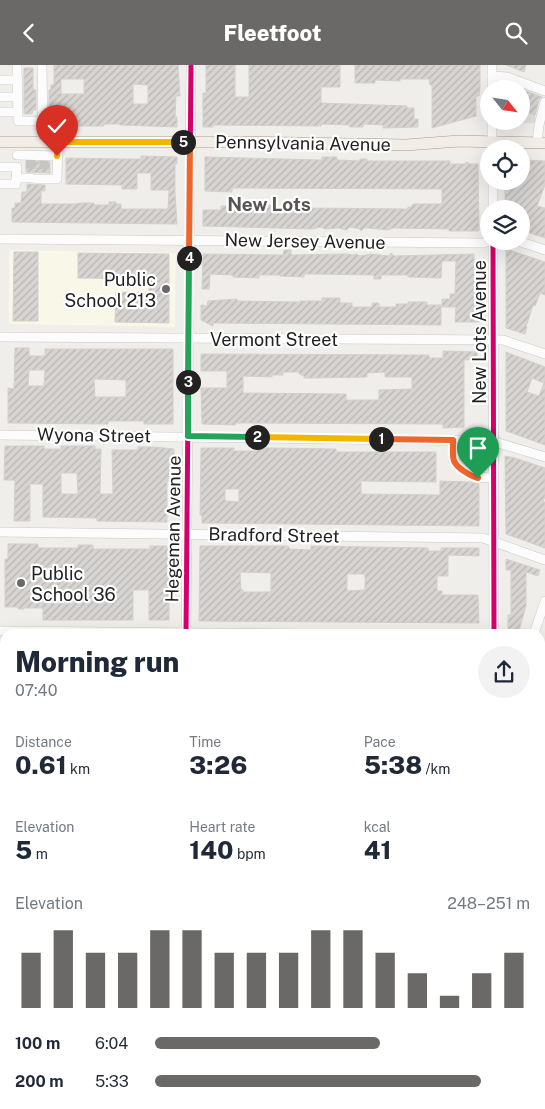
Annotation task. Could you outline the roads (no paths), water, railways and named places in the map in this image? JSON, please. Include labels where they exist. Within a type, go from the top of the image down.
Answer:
[{"type":"main road","name":"Pennsylvania Avenue","points":[[0,142],[406,145],[459,141],[480,144]]},
{"type":"street","points":[[17,65],[18,121],[41,121]]},
{"type":"street","points":[[42,65],[41,121],[43,155]]},
{"type":"street","name":"Hegeman Avenue","points":[[186,629],[191,65]]},
{"type":"street","points":[[492,65],[492,80]]},
{"type":"street","points":[[492,76],[507,77],[545,91]]},
{"type":"street","points":[[0,80],[18,80]]},
{"type":"street","points":[[0,97],[18,97]]},
{"type":"street","points":[[541,143],[539,125],[545,102]]},
{"type":"street","points":[[0,112],[18,112]]},
{"type":"street","points":[[0,184],[16,184],[19,162],[18,142]]},
{"type":"street","points":[[16,178],[56,179],[54,165],[58,142]]},
{"type":"street","points":[[0,167],[43,155],[57,156]]},
{"type":"street","name":"New Jersey Avenue","points":[[0,239],[480,243]]},
{"type":"street","points":[[530,245],[545,250]]},
{"type":"street","name":"New Lots Avenue","points":[[493,250],[492,478],[494,629]]},
{"type":"street","name":"Vermont Street","points":[[0,337],[503,340],[545,354]]},
{"type":"street","name":"Wyona Street","points":[[0,435],[492,441],[545,457]]},
{"type":"street","points":[[453,440],[453,459],[456,465],[472,477],[492,478]]},
{"type":"street","name":"Bradford Street","points":[[0,532],[484,538],[545,560]]},
{"type":"street","points":[[536,629],[545,601]]},
{"type":"tunnel","points":[[26,164],[50,165]]},
{"type":"place","name":"Public School 213","points":[[166,289]]},
{"type":"place","name":"Public School 36","points":[[21,583]]},
{"type":"district","name":"New Lots","points":[[269,204]]}]
